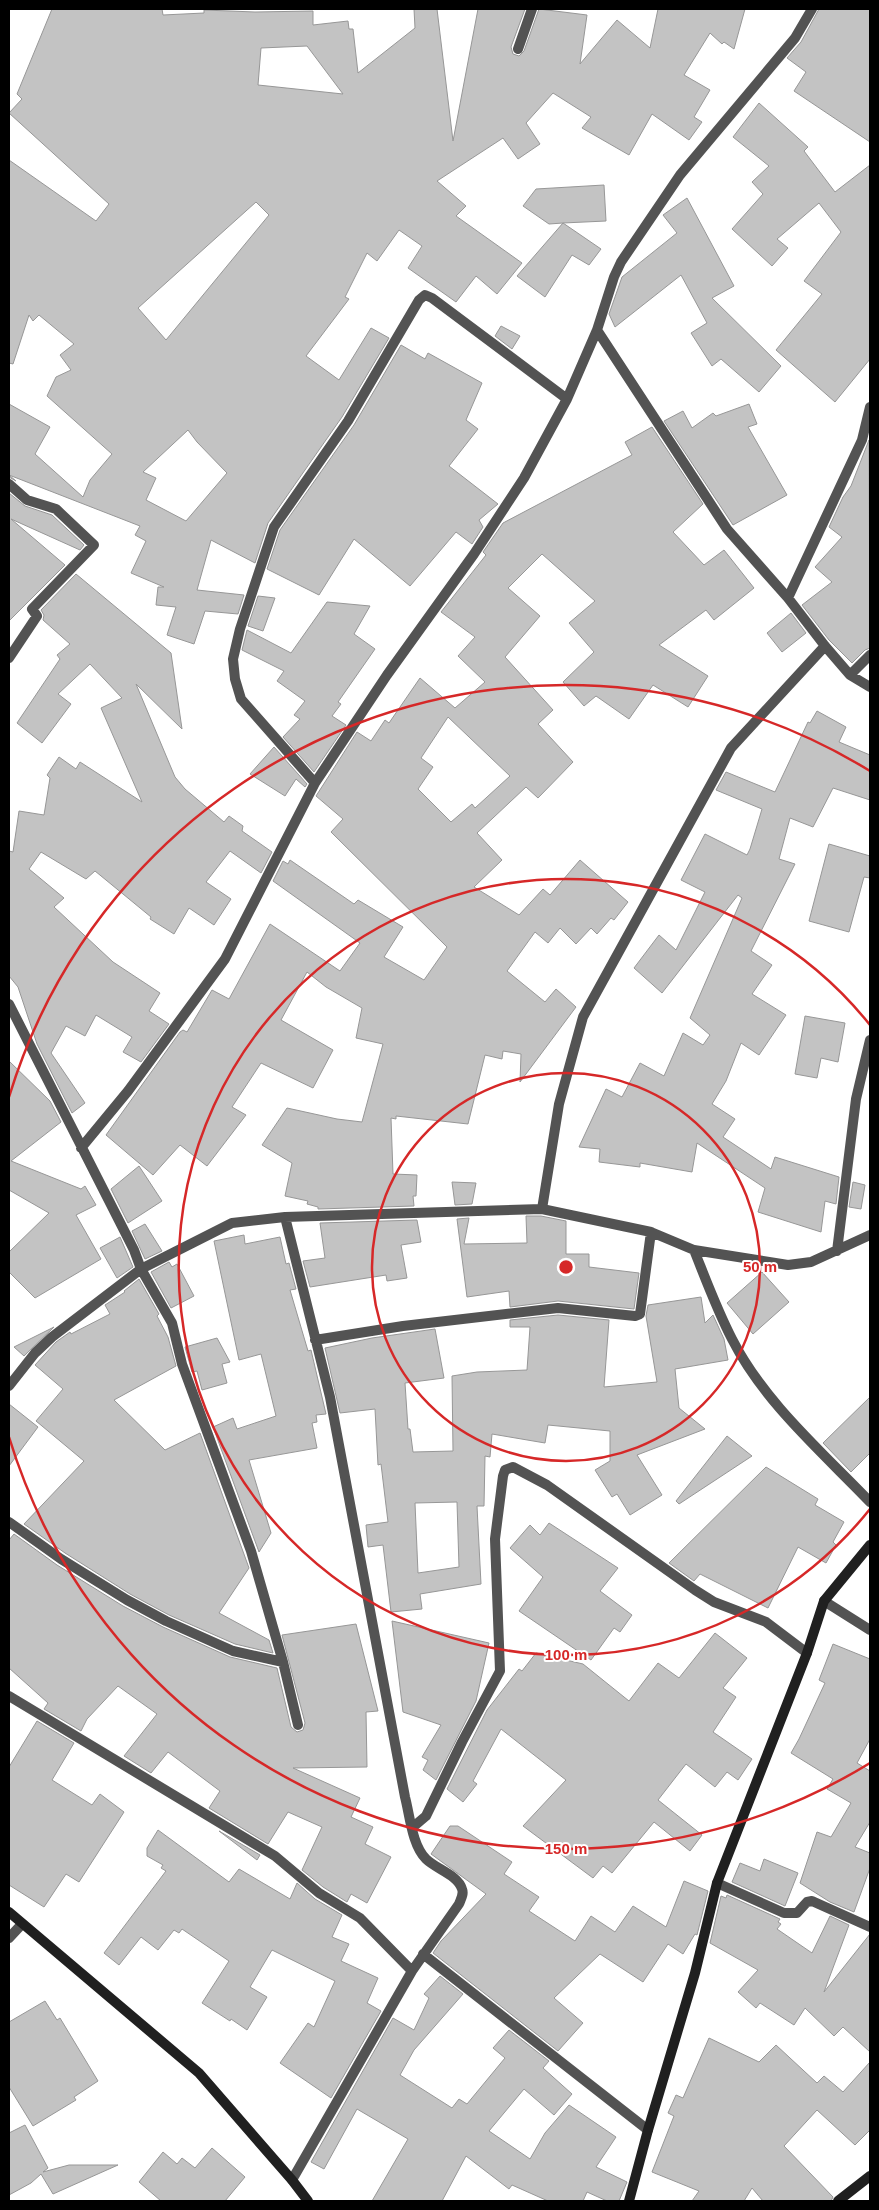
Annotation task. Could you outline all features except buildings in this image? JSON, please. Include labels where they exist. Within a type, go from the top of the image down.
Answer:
[{"type":"street","points":[[518,49],[532,9]]},
{"type":"street","points":[[82,1148],[128,1091],[225,958],[314,783],[524,478],[567,399],[597,330],[614,277],[658,205],[680,175],[795,38],[812,9]]},
{"type":"street","points":[[314,783],[241,699],[235,679],[233,659],[240,629],[274,527],[348,421],[418,300],[425,295],[432,298],[567,399]]},
{"type":"street","points":[[597,330],[727,530],[788,598],[825,646],[850,674],[870,687]]},
{"type":"street","points":[[788,598],[862,440],[870,407]]},
{"type":"street","points":[[9,484],[27,500],[56,508],[94,545],[32,609],[37,616],[9,658]]},
{"type":"street","points":[[542,1209],[559,1104],[584,1017],[731,748],[825,646]]},
{"type":"street","points":[[850,674],[870,655]]},
{"type":"street","points":[[9,1004],[142,1269],[172,1323],[182,1364],[251,1551],[283,1662],[298,1725]]},
{"type":"street","points":[[837,1251],[856,1099],[870,1040]]},
{"type":"street","points":[[9,1386],[35,1353],[52,1337],[142,1269],[232,1223],[285,1217],[542,1209],[651,1232],[694,1250],[788,1265],[811,1262],[870,1235]]},
{"type":"street","points":[[285,1217],[330,1397],[369,1614],[405,1797],[413,1828],[417,1843],[425,1858],[456,1880],[462,1888],[463,1894],[459,1904],[412,1971],[292,2180]]},
{"type":"street","points":[[315,1340],[403,1326],[558,1308],[634,1316],[640,1314],[651,1232]]},
{"type":"street","points":[[694,1250],[732,1339],[754,1374],[779,1408],[870,1502]]},
{"type":"street","points":[[413,1828],[426,1816],[462,1742],[500,1671],[495,1539],[503,1476],[505,1470],[509,1467],[519,1468],[547,1485],[714,1602],[766,1622],[807,1653]]},
{"type":"street","points":[[9,1522],[60,1560],[166,1621],[226,1648],[283,1662]]},
{"type":"street","points":[[629,2201],[695,1973],[717,1883],[807,1653],[824,1601],[870,1545]]},
{"type":"street","points":[[824,1601],[870,1630]]},
{"type":"street","points":[[9,1696],[275,1856],[320,1893],[360,1918],[412,1971]]},
{"type":"street","points":[[717,1883],[784,1913],[797,1913],[807,1902],[812,1901],[870,1927]]},
{"type":"street","points":[[9,1912],[199,2073],[308,2201]]},
{"type":"street","points":[[9,1938],[22,1924]]},
{"type":"street","points":[[423,1954],[648,2130]]},
{"type":"street","points":[[838,2201],[870,2176]]}]
